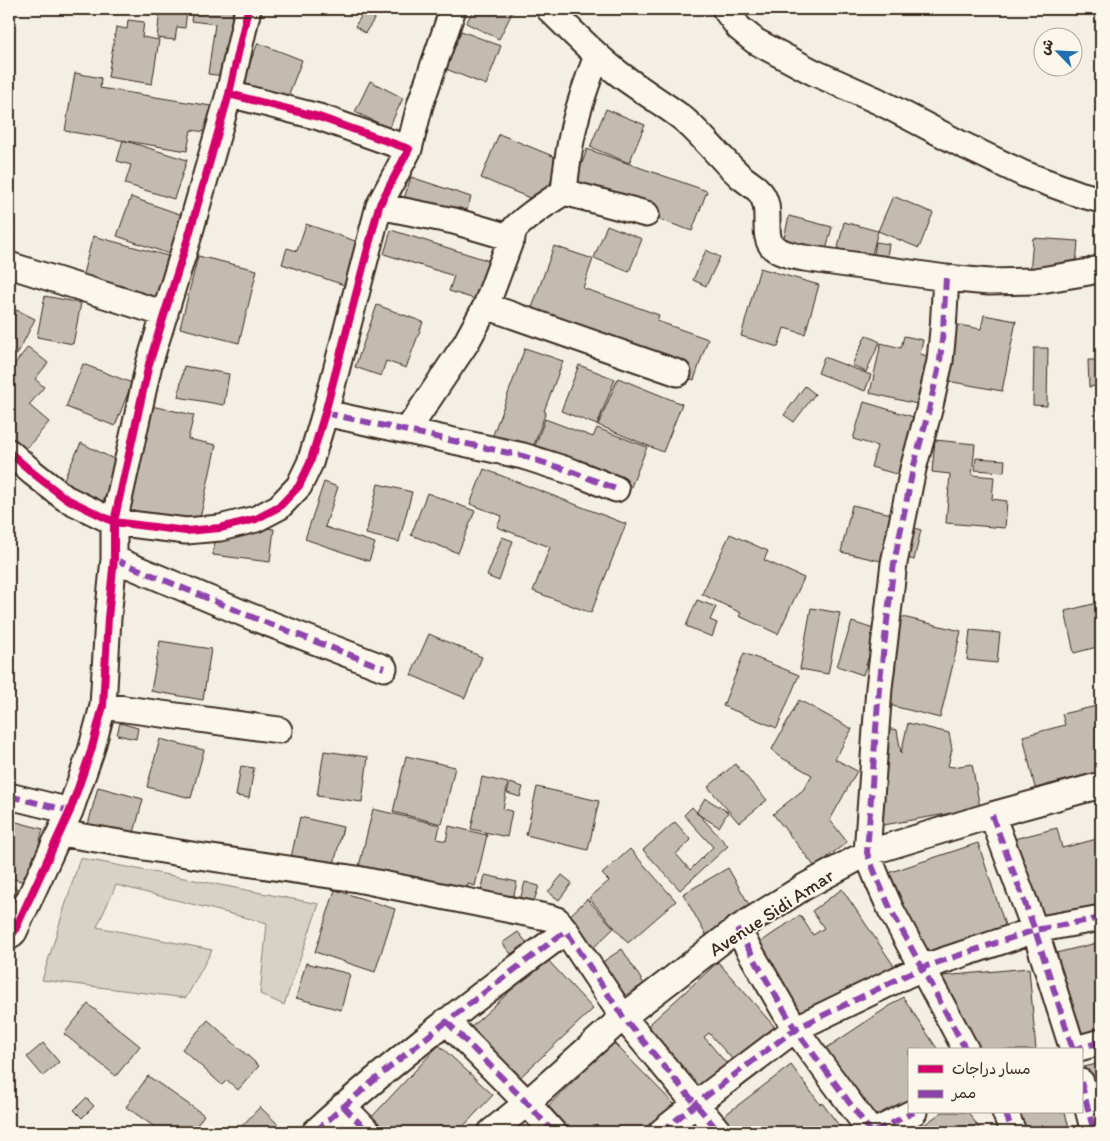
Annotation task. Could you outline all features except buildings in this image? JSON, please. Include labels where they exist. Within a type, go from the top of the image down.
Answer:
[{"type":"street","points":[[9,938],[14,932],[60,834],[91,751],[102,706],[114,559],[114,522],[150,364],[229,94],[248,9]]},
{"type":"street","points":[[9,452],[65,498],[114,522],[186,531],[220,528],[256,519],[279,507],[299,486],[310,462],[325,413],[379,206],[409,149],[420,105],[452,9]]},
{"type":"street","points":[[549,9],[597,56],[621,76],[698,132],[720,156],[762,194],[766,200],[768,238],[774,248],[784,253],[804,258],[946,278],[989,282],[1035,281],[1090,272],[1101,268]]},
{"type":"street","points":[[725,9],[739,28],[755,41],[813,72],[878,101],[1024,174],[1101,200]]},
{"type":"street","points":[[564,192],[574,126],[597,56]]},
{"type":"street","points":[[229,94],[319,117],[409,149]]},
{"type":"street","points":[[407,431],[466,343],[486,306],[515,228],[524,219],[564,192],[646,214]]},
{"type":"street","points":[[379,206],[454,222],[512,238]]},
{"type":"street","points":[[9,265],[165,314]]},
{"type":"street","points":[[946,278],[940,361],[913,470],[894,563],[879,688],[867,852],[891,910],[965,1048]]},
{"type":"street","points":[[486,306],[678,373]]},
{"type":"street","points":[[325,413],[523,456],[573,472],[616,489]]},
{"type":"street","points":[[114,559],[252,617],[384,668]]},
{"type":"street","points":[[102,706],[279,730]]},
{"type":"street","name":"Avenue Sidi Amar","points":[[491,1132],[527,1103],[623,1017],[737,929],[804,887],[867,852],[1101,785]]},
{"type":"street","points":[[9,796],[70,811]]},
{"type":"street","points":[[992,815],[1035,930],[1071,1048]]},
{"type":"street","points":[[60,834],[357,879],[557,920],[623,1017],[719,1132]]},
{"type":"street","points":[[661,1132],[795,1030],[921,968],[1035,930],[1101,918]]},
{"type":"street","points":[[737,929],[795,1030],[873,1132],[910,1114]]},
{"type":"street","points":[[315,1132],[343,1106],[446,1021],[566,931]]},
{"type":"street","points":[[446,1021],[553,1132]]},
{"type":"street","points":[[1079,1048],[1101,1042]]},
{"type":"street","points":[[1082,1086],[1094,1132]]},
{"type":"street","points":[[343,1106],[368,1132]]},
{"type":"street","points":[[1006,1114],[1013,1132]]},
{"type":"shaded area","points":[[80,858],[319,904],[284,1005],[260,994],[267,923],[116,885],[97,927],[212,950],[186,998],[42,980]]},
{"type":"marked path","points":[[946,278],[940,361],[913,469],[894,563],[879,688],[867,853],[891,910],[965,1048]]},
{"type":"marked path","points":[[325,413],[523,456],[573,472],[616,489]]},
{"type":"marked path","points":[[114,559],[252,617],[384,668]]},
{"type":"marked path","points":[[9,796],[70,811]]},
{"type":"marked path","points":[[992,815],[1035,930],[1072,1048]]},
{"type":"marked path","points":[[661,1132],[795,1029],[921,968],[1035,930],[1101,918]]},
{"type":"marked path","points":[[737,929],[795,1029],[871,1132]]},
{"type":"marked path","points":[[315,1132],[406,1054],[566,931],[623,1017],[719,1132]]},
{"type":"marked path","points":[[446,1021],[553,1132]]},
{"type":"marked path","points":[[1079,1048],[1101,1042]]},
{"type":"marked path","points":[[1082,1086],[1094,1132]]},
{"type":"marked path","points":[[343,1106],[368,1132]]},
{"type":"marked path","points":[[874,1132],[910,1114]]},
{"type":"marked path","points":[[1006,1114],[1013,1132]]},
{"type":"cycle path","points":[[9,937],[14,932],[70,811],[91,751],[103,706],[108,618],[114,559],[114,522],[149,364],[189,235],[229,94],[248,9]]},
{"type":"cycle path","points":[[9,452],[65,498],[114,522],[186,531],[220,528],[256,519],[279,507],[299,486],[310,463],[325,413],[379,206],[409,149],[319,117],[229,94]]}]
